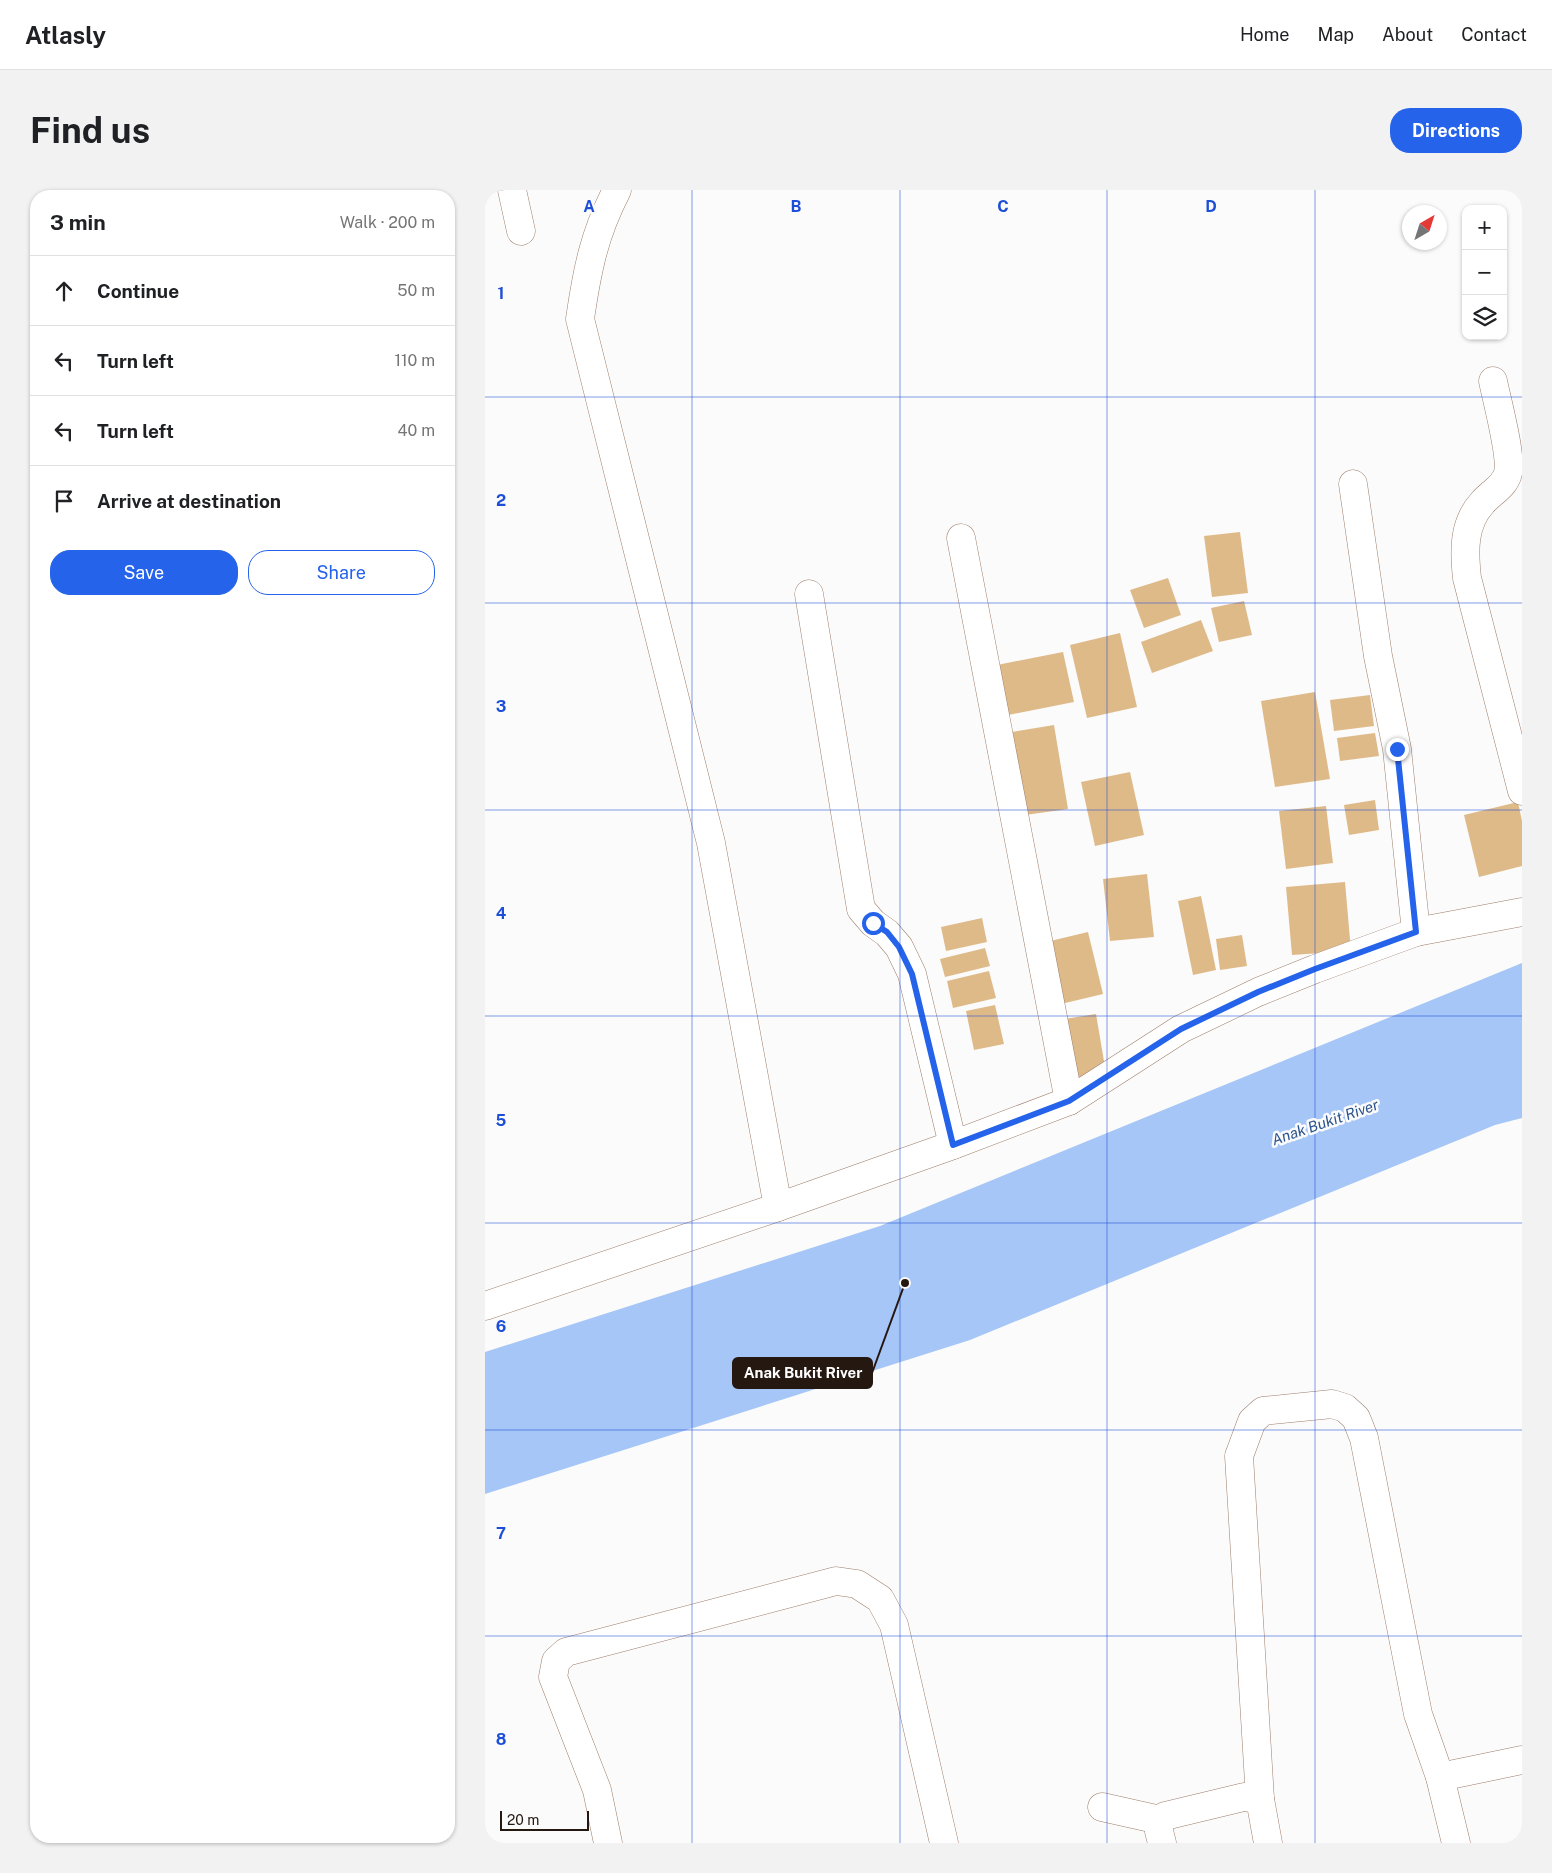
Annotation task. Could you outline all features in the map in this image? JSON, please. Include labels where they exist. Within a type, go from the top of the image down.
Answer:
[{"type":"street","points":[[512,190],[521,231]]},
{"type":"street","points":[[617,190],[604,216],[587,268],[580,319],[711,843],[778,1207]]},
{"type":"street","points":[[1493,381],[1508,458],[1508,472],[1502,485],[1482,502],[1469,524],[1464,551],[1467,578],[1522,791]]},
{"type":"street","points":[[1353,484],[1378,656],[1397,749],[1416,932]]},
{"type":"street","points":[[961,538],[1069,1101]]},
{"type":"street","points":[[809,594],[861,909],[873,923],[887,932],[899,947],[912,974],[953,1145]]},
{"type":"street","points":[[485,1306],[778,1207],[953,1145],[1069,1101],[1181,1029],[1258,992],[1315,969],[1416,932],[1522,912]]},
{"type":"street","points":[[1267,1843],[1259,1799],[1239,1456],[1252,1421],[1263,1411],[1332,1404],[1345,1408],[1356,1418],[1366,1448],[1418,1714],[1440,1777],[1456,1843]]},
{"type":"street","points":[[608,1843],[597,1790],[553,1677],[556,1661],[566,1652],[836,1581],[857,1584],[880,1598],[894,1626],[944,1843]]},
{"type":"street","points":[[1440,1777],[1522,1760]]},
{"type":"street","points":[[1102,1807],[1161,1831],[1165,1816],[1230,1799],[1244,1797],[1259,1799]]},
{"type":"water","name":"Anak Bukit River","points":[[1522,963],[1522,1118],[1495,1125],[970,1340],[485,1494],[485,1352],[880,1226]]},
{"type":"building","points":[[1240,532],[1248,593],[1212,597],[1204,536]]},
{"type":"building","points":[[1168,578],[1181,615],[1144,628],[1130,590]]},
{"type":"building","points":[[1244,601],[1252,635],[1219,642],[1211,608]]},
{"type":"building","points":[[1201,620],[1213,651],[1152,673],[1141,642]]},
{"type":"building","points":[[1120,633],[1137,707],[1087,718],[1070,645]]},
{"type":"building","points":[[1063,652],[1074,702],[1008,715],[997,665]]},
{"type":"building","points":[[1315,692],[1330,779],[1275,787],[1261,701]]},
{"type":"building","points":[[1370,695],[1374,726],[1334,731],[1330,700]]},
{"type":"building","points":[[1054,725],[1068,809],[1018,816],[1005,733]]},
{"type":"building","points":[[1375,733],[1379,756],[1340,761],[1337,738]]},
{"type":"building","points":[[1130,772],[1144,835],[1095,846],[1081,782]]},
{"type":"building","points":[[1375,800],[1379,830],[1349,835],[1344,805]]},
{"type":"building","points":[[1518,802],[1522,821],[1522,866],[1479,877],[1464,815]]},
{"type":"building","points":[[1326,806],[1333,863],[1286,869],[1279,811]]},
{"type":"building","points":[[1147,874],[1154,937],[1110,941],[1103,879]]},
{"type":"building","points":[[1345,882],[1351,951],[1292,955],[1286,887]]},
{"type":"building","points":[[1201,896],[1216,970],[1193,975],[1178,901]]},
{"type":"building","points":[[982,918],[987,942],[946,951],[941,927]]},
{"type":"building","points":[[1088,932],[1103,994],[1061,1004],[1046,942]]},
{"type":"building","points":[[1242,935],[1247,966],[1220,970],[1216,939]]},
{"type":"building","points":[[985,948],[990,966],[945,977],[940,959]]},
{"type":"building","points":[[989,971],[996,998],[953,1008],[947,981]]},
{"type":"building","points":[[995,1005],[1004,1044],[974,1050],[966,1011]]},
{"type":"building","points":[[1096,1014],[1106,1073],[1068,1079],[1058,1020]]},
{"type":"place","name":"Anak Bukit River","points":[[905,1283]]},
{"type":"route","points":[[873,923],[887,932],[899,947],[912,974],[953,1145],[1069,1101],[1181,1029],[1258,992],[1416,932],[1397,749]]}]
